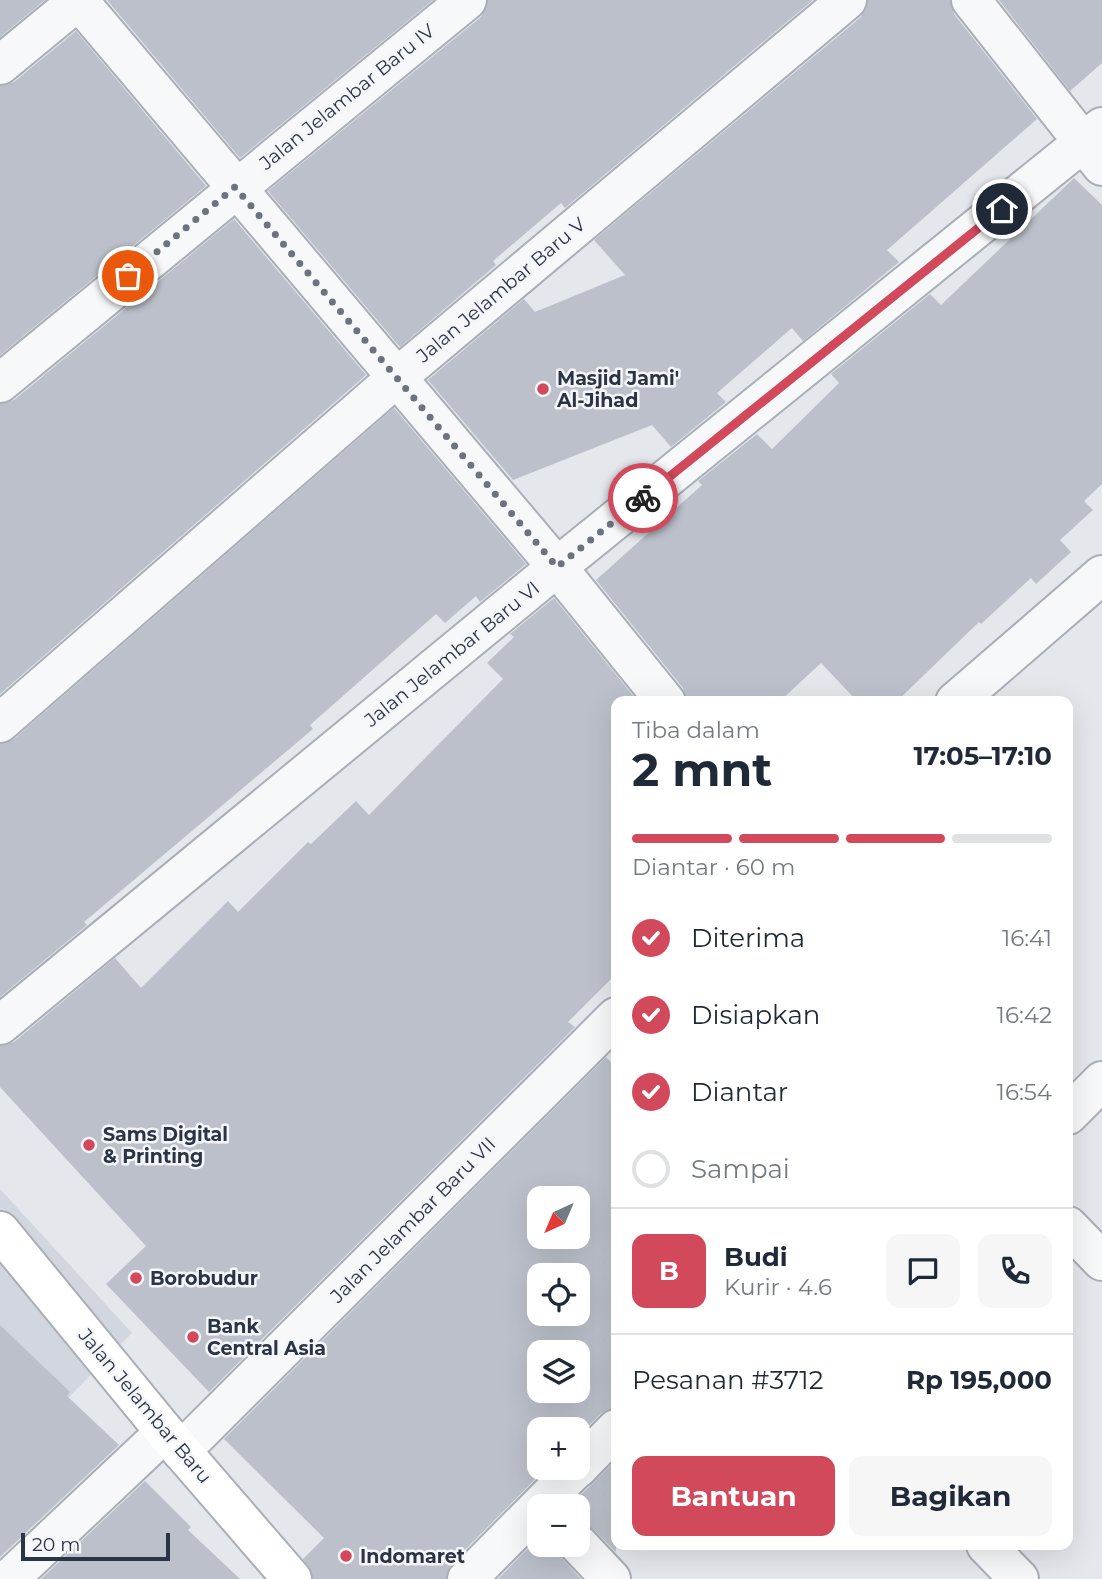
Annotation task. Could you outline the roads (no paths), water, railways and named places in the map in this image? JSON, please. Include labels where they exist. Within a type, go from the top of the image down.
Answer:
[{"type":"street","points":[[0,65],[79,0],[395,379],[557,567],[661,696]]},
{"type":"street","name":"Jalan Jelambar Baru IV","points":[[0,383],[235,187],[467,0]]},
{"type":"street","name":"Jalan Jelambar Baru V","points":[[0,723],[395,379],[847,0]]},
{"type":"street","points":[[971,0],[1096,145]]},
{"type":"street","name":"Jalan Jelambar Baru VI","points":[[0,1025],[557,567],[1096,145]]},
{"type":"street","points":[[962,696],[1102,575]]},
{"type":"street","name":"Jalan Jelambar Baru VII","points":[[9,1579],[173,1442],[611,1022]]},
{"type":"street","points":[[1073,1110],[1102,1081]]},
{"type":"street","name":"Jalan Jelambar Baru","points":[[0,1231],[173,1442],[292,1579]]},
{"type":"street","points":[[1073,1231],[1102,1261]]},
{"type":"street","points":[[590,1455],[611,1434]]},
{"type":"street","points":[[552,1494],[566,1480]]},
{"type":"street","points":[[467,1579],[527,1520]]},
{"type":"street","points":[[991,1550],[1019,1579]]},
{"type":"street","points":[[590,1557],[611,1579]]},
{"type":"place","name":"Masjid Jami' Al-Jihad","points":[[543,389]]},
{"type":"place","name":"Sams Digital & Printing","points":[[89,1145]]},
{"type":"place","name":"Borobudur","points":[[136,1278]]},
{"type":"place","name":"Bank Central Asia","points":[[193,1337]]},
{"type":"place","name":"Indomaret","points":[[346,1556]]}]
